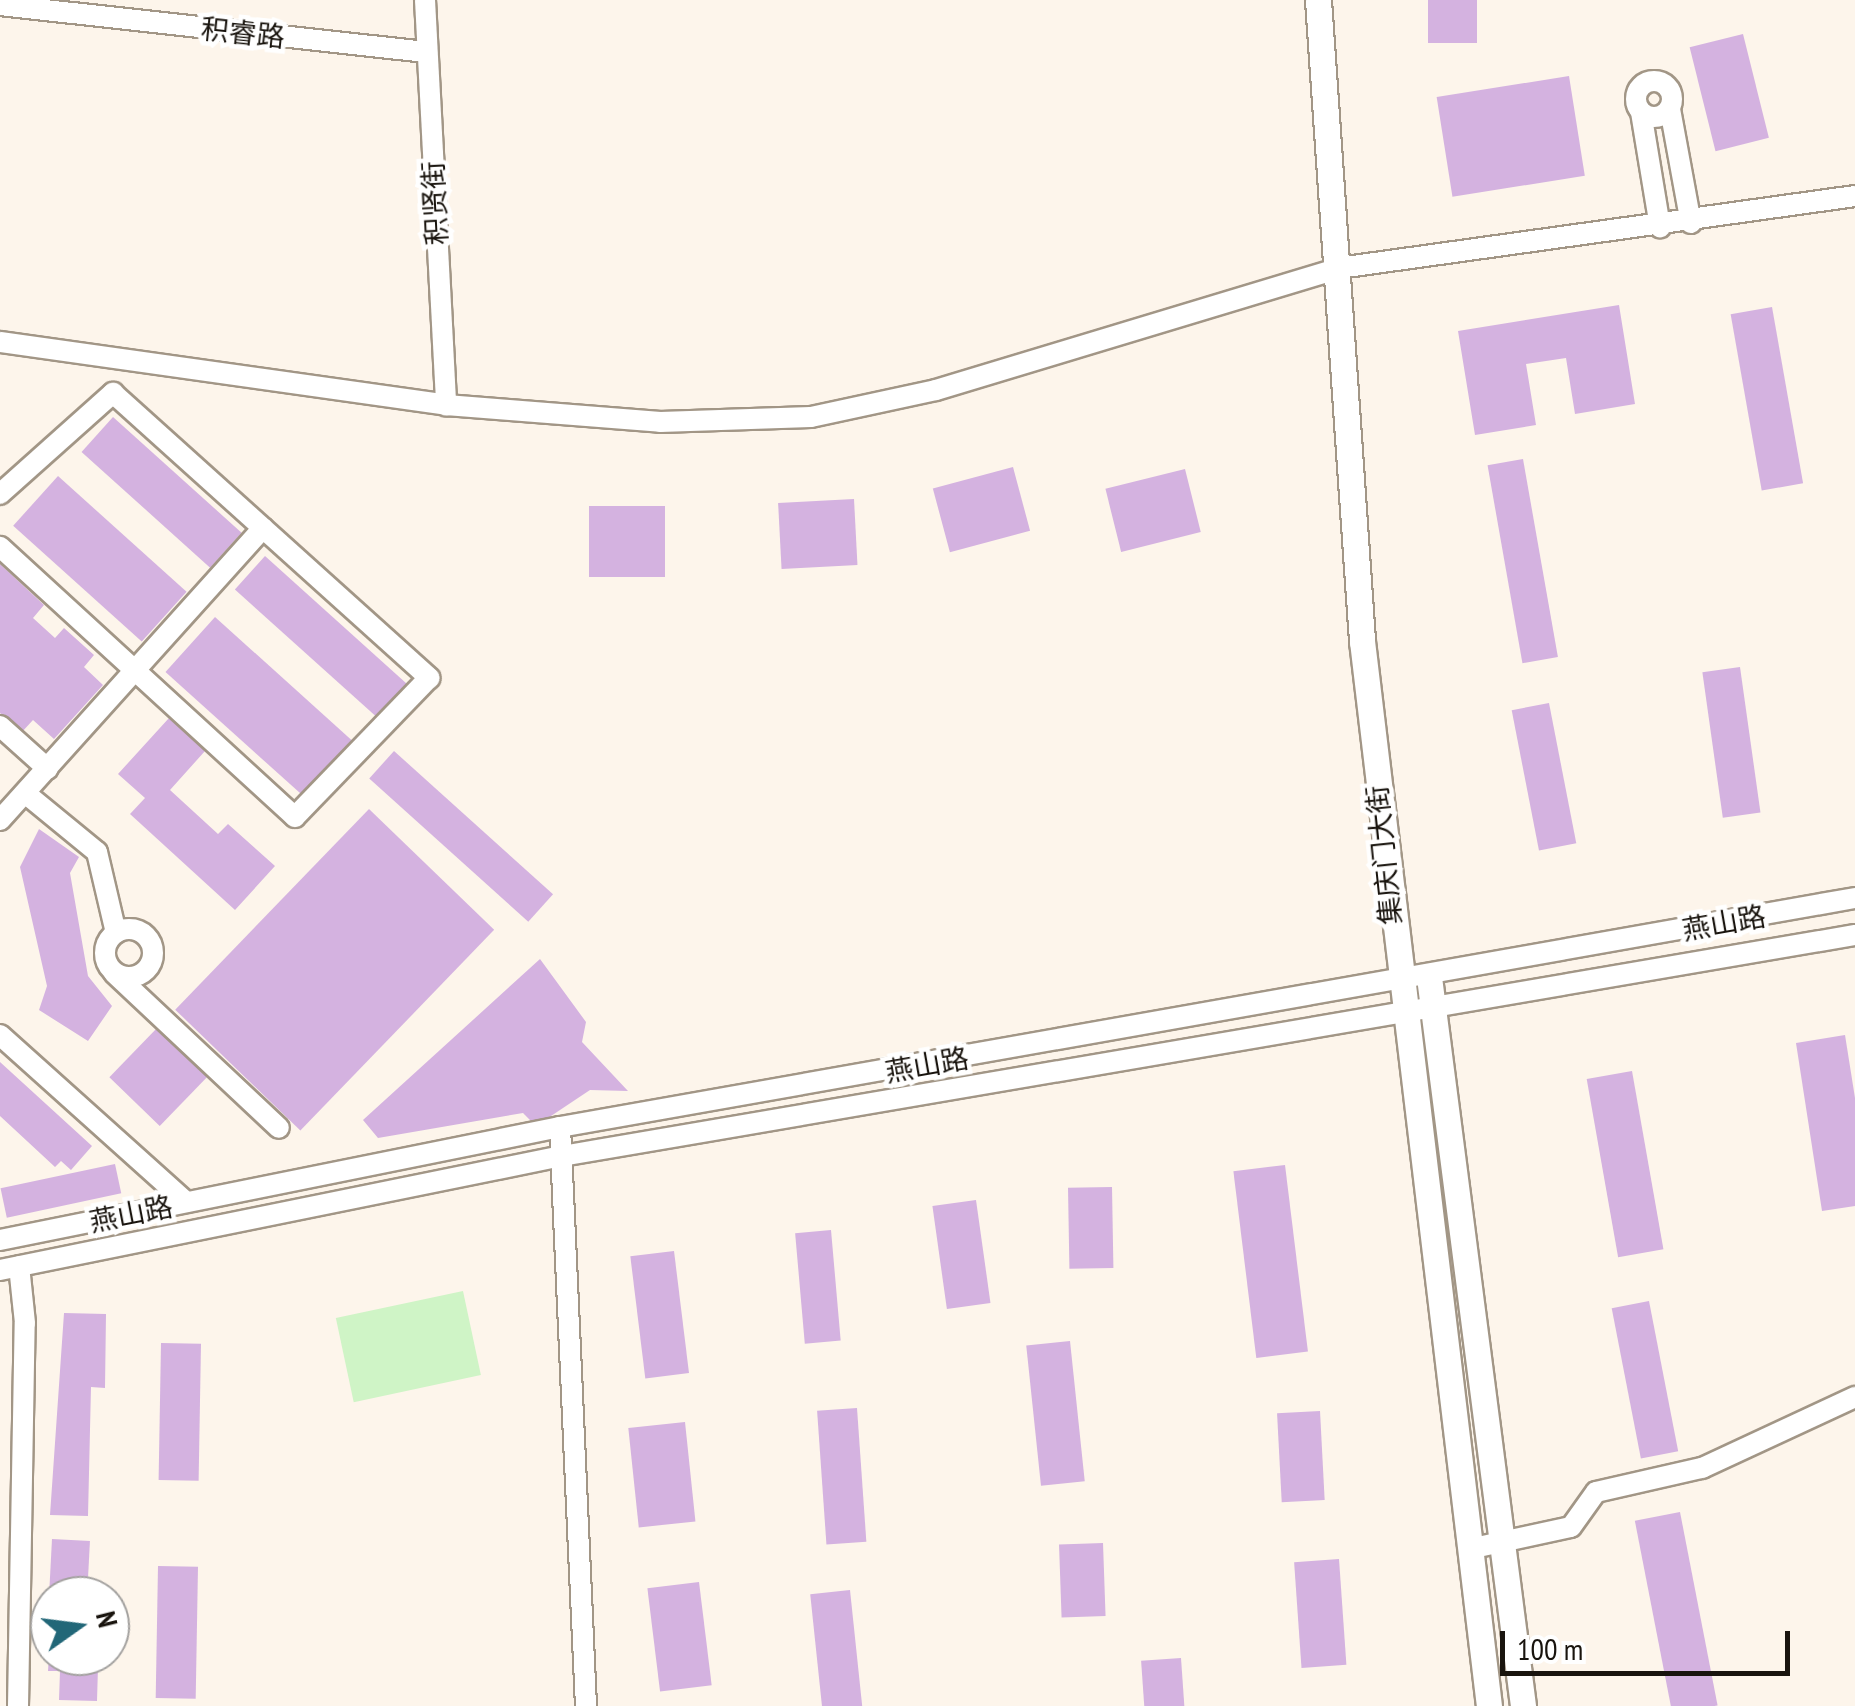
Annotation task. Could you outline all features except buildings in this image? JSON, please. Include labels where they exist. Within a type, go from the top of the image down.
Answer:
[{"type":"main road","name":"集庆门大街","points":[[1318,0],[1362,640],[1397,982],[1404,1010],[1489,1706]]},
{"type":"main road","points":[[1428,977],[1523,1706]]},
{"type":"street","name":"积贤街","points":[[425,0],[446,405]]},
{"type":"street","name":"积睿路","points":[[0,5],[426,52]]},
{"type":"street","points":[[1660,228],[1637,94],[1649,81],[1671,90],[1670,109],[1691,223]]},
{"type":"street","points":[[1642,112],[1657,118],[1670,109]]},
{"type":"street","points":[[0,342],[446,405],[660,422],[812,417],[936,390],[1339,268],[1660,228],[1855,196]]},
{"type":"street","points":[[0,494],[113,392],[429,678],[295,818],[0,547]]},
{"type":"street","points":[[0,820],[263,528]]},
{"type":"street","points":[[0,726],[48,768]]},
{"type":"street","points":[[25,793],[97,852],[116,933],[104,952],[114,973],[278,1128]]},
{"type":"street","name":"燕山路","points":[[0,1240],[560,1127],[1428,977],[1855,898]]},
{"type":"street","points":[[114,973],[144,973],[153,951],[140,931],[116,933]]},
{"type":"street","name":"燕山路","points":[[9,1268],[562,1156],[1855,935]]},
{"type":"street","points":[[0,1035],[186,1202]]},
{"type":"street","points":[[560,1127],[586,1706]]},
{"type":"street","points":[[9,1268],[25,1323],[18,1706]]},
{"type":"street","points":[[1469,1550],[1571,1527],[1596,1492],[1702,1468],[1855,1397]]},
{"type":"green space","points":[[463,1291],[481,1375],[354,1402],[336,1318]]}]
